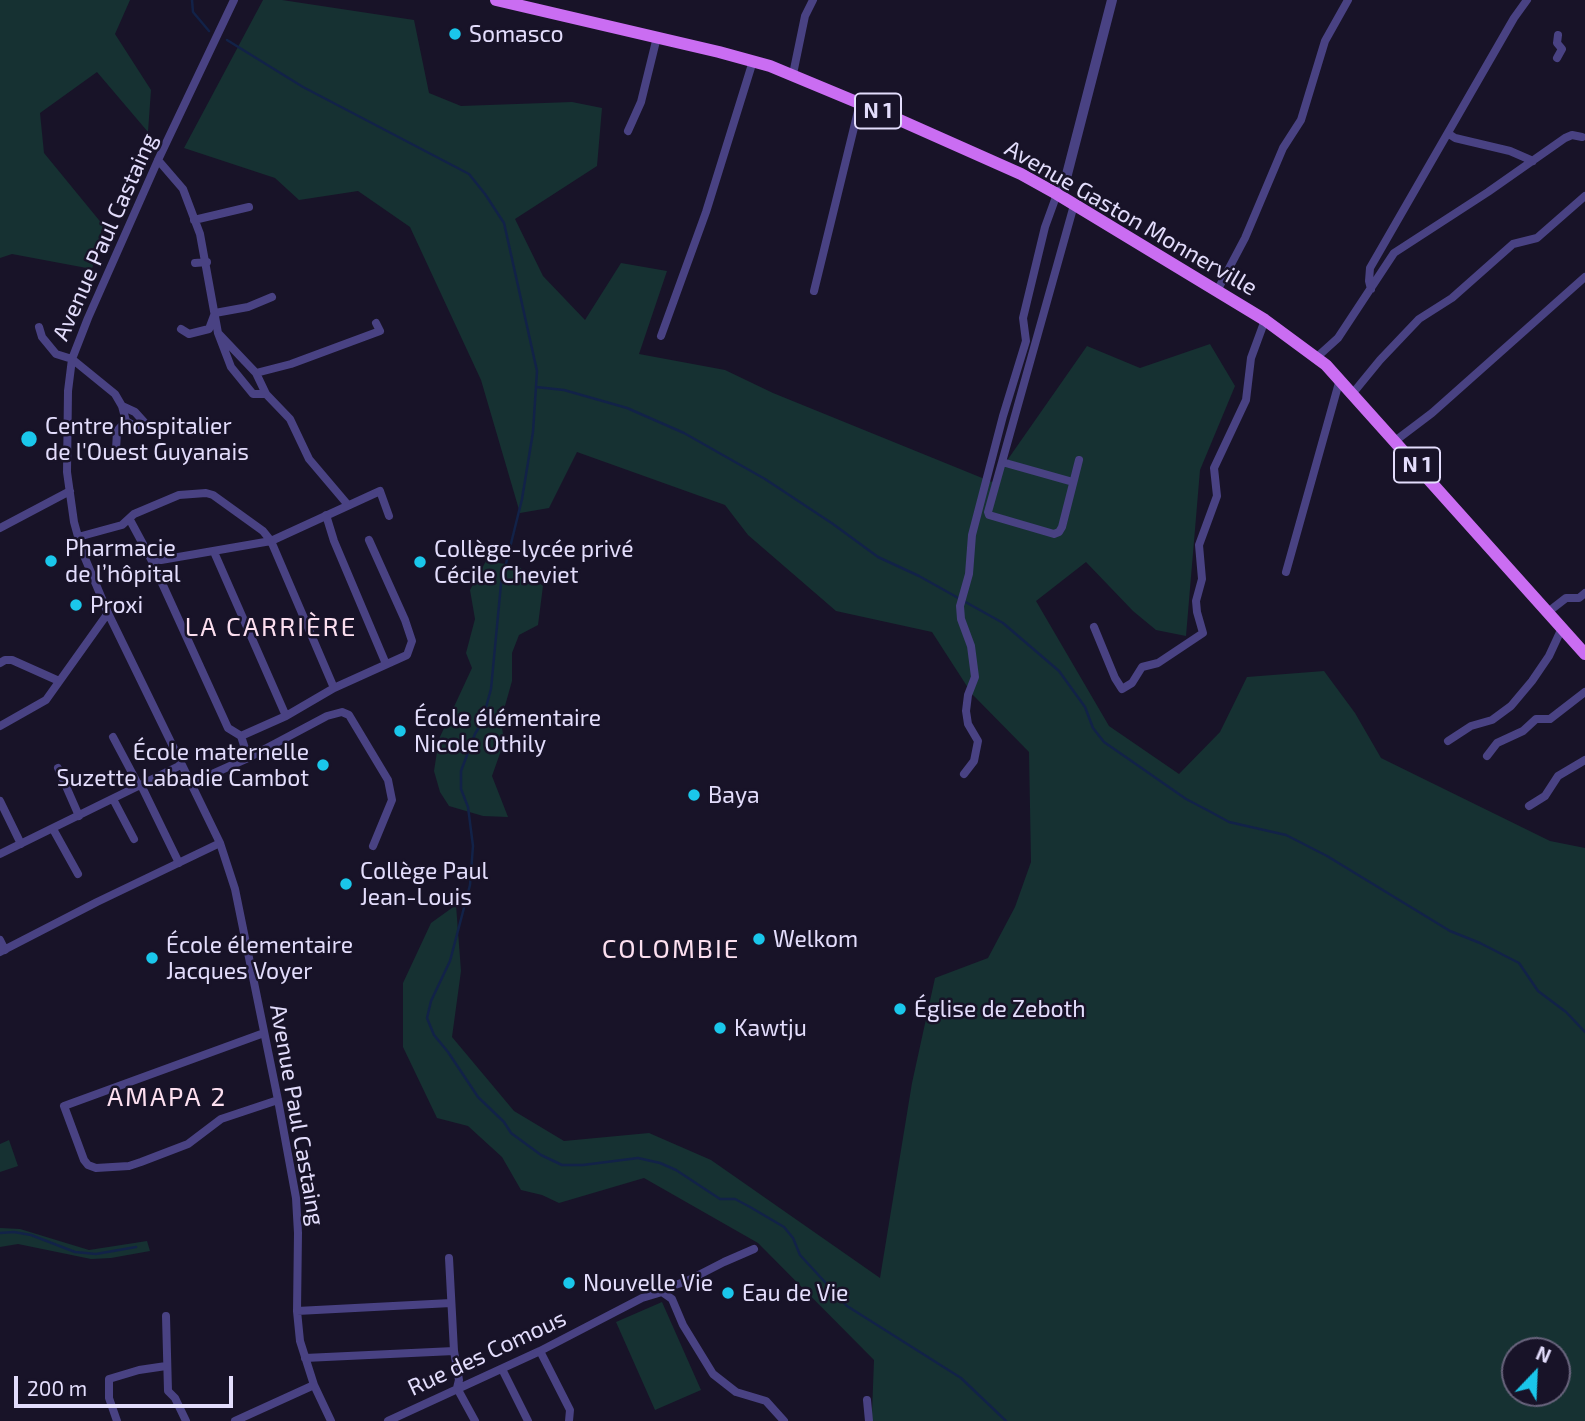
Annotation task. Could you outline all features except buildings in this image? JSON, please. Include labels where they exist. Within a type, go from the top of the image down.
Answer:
[{"type":"main road","name":"Avenue Gaston Monnerville","points":[[496,0],[657,37],[793,74],[1021,174],[1057,194],[1265,320],[1317,357],[1353,393],[1562,628],[1583,648]]},
{"type":"street","name":"Avenue Paul Castaing","points":[[234,0],[158,160],[72,359],[67,472],[78,537],[108,613],[220,843],[240,909],[297,1209],[299,1333],[314,1385],[331,1421]]},
{"type":"street","points":[[793,74],[804,16],[813,0]]},
{"type":"street","points":[[964,774],[974,761],[978,741],[968,724],[968,695],[975,677],[971,646],[961,619],[960,606],[969,574],[971,535],[1026,341],[1023,318],[1045,227],[1057,194],[1064,186],[1112,0]]},
{"type":"street","points":[[1217,291],[1245,238],[1283,148],[1301,120],[1325,41],[1349,0]]},
{"type":"street","points":[[1371,289],[1370,268],[1514,18],[1527,0]]},
{"type":"street","points":[[1557,58],[1562,48],[1557,43],[1558,35]]},
{"type":"street","points":[[628,131],[641,102],[657,37]]},
{"type":"street","points":[[661,336],[706,212],[753,61]]},
{"type":"street","points":[[814,292],[860,103]]},
{"type":"street","points":[[1448,134],[1510,151],[1533,161]]},
{"type":"street","points":[[1317,357],[1338,338],[1387,261],[1401,247],[1564,138],[1572,135],[1584,137]]},
{"type":"street","points":[[158,160],[183,188],[207,262],[219,333],[231,367],[253,394],[266,394]]},
{"type":"street","points":[[1353,393],[1419,319],[1452,298],[1513,244],[1537,238],[1585,196]]},
{"type":"street","points":[[1074,205],[989,515],[1054,534],[1059,532],[1079,460]]},
{"type":"street","points":[[194,220],[249,207]]},
{"type":"street","points":[[195,263],[207,262]]},
{"type":"street","points":[[1395,441],[1432,413],[1585,278]]},
{"type":"street","points":[[215,313],[248,307],[272,297]]},
{"type":"street","points":[[181,329],[189,334],[209,328],[215,313]]},
{"type":"street","points":[[1094,627],[1122,690],[1132,684],[1142,667],[1158,663],[1203,633],[1196,601],[1202,579],[1199,545],[1217,496],[1214,468],[1246,400],[1251,358],[1265,320]]},
{"type":"street","points":[[256,373],[290,364],[371,335],[380,331],[376,323]]},
{"type":"street","points":[[39,327],[42,337],[56,354],[72,359],[115,394],[126,421],[138,428],[144,422],[135,412],[122,406]]},
{"type":"street","points":[[219,333],[256,373],[266,394],[288,417],[309,459],[348,505]]},
{"type":"street","points":[[1286,572],[1340,379]]},
{"type":"street","points":[[122,454],[116,450],[117,431],[126,421]]},
{"type":"street","points":[[1002,462],[1073,482]]},
{"type":"street","points":[[0,528],[70,491]]},
{"type":"street","points":[[151,559],[161,560],[271,541],[380,491],[389,516]]},
{"type":"street","points":[[78,537],[122,525],[134,514],[186,494],[206,493],[231,507],[263,531],[271,541],[334,688]]},
{"type":"street","points":[[326,515],[334,541],[386,664]]},
{"type":"street","points":[[130,520],[151,559],[228,728],[241,736],[286,716],[334,688],[407,655],[412,641],[369,540]]},
{"type":"street","points":[[214,552],[286,716]]},
{"type":"street","points":[[1548,612],[1566,598],[1579,598],[1585,593]]},
{"type":"street","points":[[0,726],[42,704],[108,613]]},
{"type":"street","points":[[1448,741],[1471,726],[1492,720],[1511,706],[1549,656],[1562,628]]},
{"type":"street","points":[[0,663],[12,660],[59,681]]},
{"type":"street","points":[[1487,756],[1497,743],[1523,731],[1536,719],[1550,719],[1585,692]]},
{"type":"street","points":[[190,784],[248,758],[337,712],[349,715],[388,780],[392,800],[373,846]]},
{"type":"street","points":[[241,736],[248,758]]},
{"type":"street","points":[[113,737],[179,863]]},
{"type":"street","points":[[1529,806],[1545,796],[1558,776],[1585,760]]},
{"type":"street","points":[[0,854],[181,765]]},
{"type":"street","points":[[58,768],[79,816]]},
{"type":"street","points":[[113,799],[134,839]]},
{"type":"street","points":[[0,801],[21,845]]},
{"type":"street","points":[[53,829],[78,874]]},
{"type":"street","points":[[0,940],[3,951],[220,843]]},
{"type":"street","points":[[264,1033],[64,1106],[84,1160],[96,1168],[128,1166],[152,1159],[188,1144],[226,1116],[278,1100]]},
{"type":"street","name":"Rue des Comous","points":[[388,1421],[502,1369],[642,1298],[665,1293],[666,1289],[754,1249]]},
{"type":"street","points":[[449,1258],[454,1351],[459,1380],[457,1388],[475,1421]]},
{"type":"street","points":[[665,1293],[672,1300],[700,1357],[713,1374],[736,1392],[766,1401],[784,1421]]},
{"type":"street","points":[[297,1311],[451,1303]]},
{"type":"street","points":[[166,1316],[168,1391],[175,1398],[186,1421]]},
{"type":"street","points":[[540,1350],[570,1410],[569,1421]]},
{"type":"street","points":[[305,1358],[454,1351]]},
{"type":"street","points":[[117,1421],[108,1398],[109,1379],[139,1370],[166,1366]]},
{"type":"street","points":[[502,1369],[528,1421]]},
{"type":"street","points":[[235,1421],[314,1385]]},
{"type":"street","points":[[867,1400],[869,1421]]},
{"type":"green space","points":[[0,0],[130,0],[115,34],[151,90],[148,132],[97,72],[40,113],[44,153],[103,225],[92,269],[12,254],[0,258]]},
{"type":"green space","points":[[263,0],[282,0],[414,20],[429,93],[461,106],[572,102],[602,108],[597,166],[515,219],[543,276],[585,320],[621,263],[667,271],[639,354],[725,370],[773,393],[992,482],[1087,346],[1140,368],[1210,344],[1235,386],[1200,470],[1186,636],[1156,630],[1133,611],[1086,562],[1036,601],[1109,726],[1179,774],[1220,732],[1247,677],[1324,671],[1355,713],[1381,758],[1550,841],[1585,848],[1585,1421],[869,1421],[872,1413],[874,1360],[758,1243],[644,1178],[559,1203],[521,1190],[502,1157],[468,1126],[437,1118],[403,1047],[403,983],[431,923],[456,905],[461,971],[452,1037],[514,1111],[564,1141],[649,1133],[711,1160],[880,1278],[912,1083],[935,978],[988,958],[1015,907],[1031,862],[1029,752],[972,694],[932,632],[836,611],[748,535],[725,505],[577,452],[549,508],[520,513],[481,380],[410,227],[358,191],[299,200],[275,178],[184,148]]},
{"type":"green space","points":[[486,561],[518,566],[543,586],[538,625],[519,635],[512,653],[512,681],[501,720],[504,742],[492,776],[508,817],[483,816],[449,806],[440,792],[434,771],[439,739],[472,668],[466,653],[475,619],[470,590]]},
{"type":"green space","points":[[9,1140],[18,1166],[0,1172],[0,1144]]},
{"type":"green space","points":[[0,1228],[20,1229],[89,1250],[147,1241],[150,1251],[91,1259],[18,1244],[0,1247]]},
{"type":"green space","points":[[662,1302],[701,1390],[655,1410],[616,1322]]},
{"type":"waterway","points":[[192,0],[193,12],[209,31]]},
{"type":"waterway","points":[[227,40],[303,87],[469,174],[504,223],[537,371],[533,432],[522,499],[501,584],[491,689],[482,722],[461,771],[461,789],[468,807],[473,846],[470,885],[450,961],[431,1001],[427,1018],[434,1035],[478,1097],[504,1122],[511,1133],[541,1155],[562,1165],[638,1158],[660,1163],[676,1170],[720,1199],[735,1199],[750,1207],[784,1227],[793,1238],[800,1255],[847,1306],[961,1378],[1006,1421]]},
{"type":"waterway","points":[[536,387],[564,390],[627,408],[684,433],[765,479],[878,557],[919,576],[1003,623],[1059,671],[1085,707],[1093,728],[1104,742],[1186,799],[1229,822],[1286,835],[1327,856],[1450,931],[1519,963],[1538,991],[1566,1012],[1585,1032]]},
{"type":"waterway","points":[[0,1233],[31,1235],[75,1252],[96,1254],[136,1247]]},
{"type":"place","name":"Somasco","points":[[455,34]]},
{"type":"place","name":"Centre hospitalier de l'Ouest Guyanais","points":[[29,439]]},
{"type":"place","name":"Pharmacie de l’hôpital","points":[[51,561]]},
{"type":"place","name":"Collège-lycée privé Cécile Cheviet","points":[[420,562]]},
{"type":"place","name":"Proxi","points":[[76,605]]},
{"type":"place","name":"École élémentaire Nicole Othily","points":[[400,731]]},
{"type":"place","name":"École maternelle Suzette Labadie Cambot","points":[[323,765]]},
{"type":"place","name":"Baya","points":[[694,795]]},
{"type":"place","name":"Collège Paul Jean-Louis","points":[[346,884]]},
{"type":"place","name":"Welkom","points":[[759,939]]},
{"type":"place","name":"École élementaire Jacques Voyer","points":[[152,958]]},
{"type":"place","name":"Église de Zeboth","points":[[900,1009]]},
{"type":"place","name":"Kawtju","points":[[720,1028]]},
{"type":"place","name":"Nouvelle Vie","points":[[569,1283]]},
{"type":"place","name":"Eau de Vie","points":[[728,1293]]},
{"type":"district","name":"LA CARRIÈRE","points":[[271,627]]},
{"type":"district","name":"COLOMBIE","points":[[671,949]]},
{"type":"district","name":"AMAPA 2","points":[[167,1097]]}]
